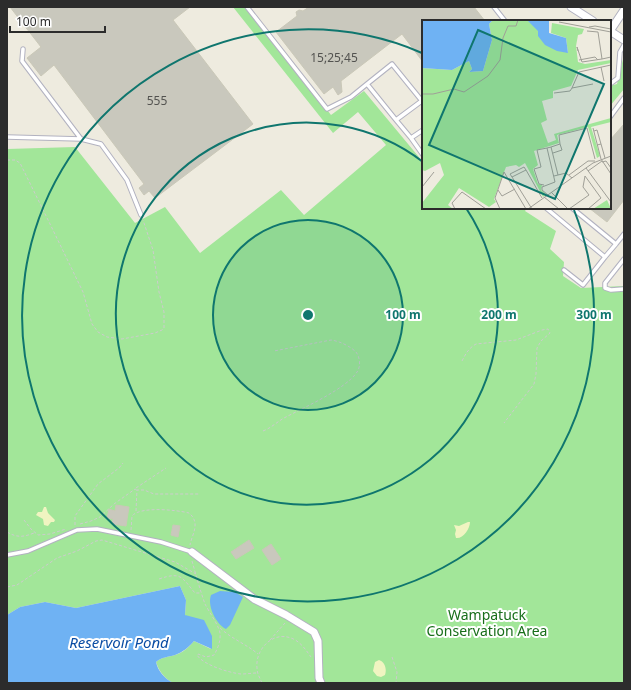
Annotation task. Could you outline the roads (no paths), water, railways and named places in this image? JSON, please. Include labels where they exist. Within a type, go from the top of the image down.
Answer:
[{"type":"street","points":[[571,7],[591,20]]},
{"type":"street","points":[[611,30],[624,10]]},
{"type":"street","points":[[611,32],[624,40]]},
{"type":"street","points":[[191,551],[254,599],[314,632],[318,641],[319,678],[321,683]]},
{"type":"lane","points":[[247,7],[327,109],[351,97],[392,64],[422,101],[396,120]]},
{"type":"lane","points":[[494,7],[504,20]]},
{"type":"lane","points":[[611,84],[618,78],[620,52],[624,45]]},
{"type":"lane","points":[[23,49],[22,61],[81,139]]},
{"type":"lane","points":[[367,84],[422,154]]},
{"type":"lane","points":[[611,116],[624,98]]},
{"type":"lane","points":[[410,138],[422,131]]},
{"type":"lane","points":[[7,137],[81,139],[101,144],[127,180],[141,215]]},
{"type":"lane","points":[[547,209],[606,257]]},
{"type":"lane","points":[[573,209],[616,244]]},
{"type":"lane","points":[[564,270],[583,285],[624,234]]},
{"type":"lane","points":[[624,259],[605,283],[605,288],[611,290],[624,289]]},
{"type":"lane","points":[[7,555],[28,551],[77,530],[97,529],[161,542],[191,551]]},
{"type":"water","name":"Reservoir Pond","points":[[180,586],[186,600],[185,615],[204,620],[212,636],[212,649],[194,641],[181,652],[158,660],[156,662],[158,668],[167,679],[173,683],[7,683],[7,615],[20,607],[45,602],[76,608]]},
{"type":"water","points":[[220,591],[235,592],[243,597],[230,625],[226,629],[222,627],[216,619],[210,604],[211,595]]},
{"type":"park label","name":"Wampatuck Conservation Area","points":[[487,622]]}]
